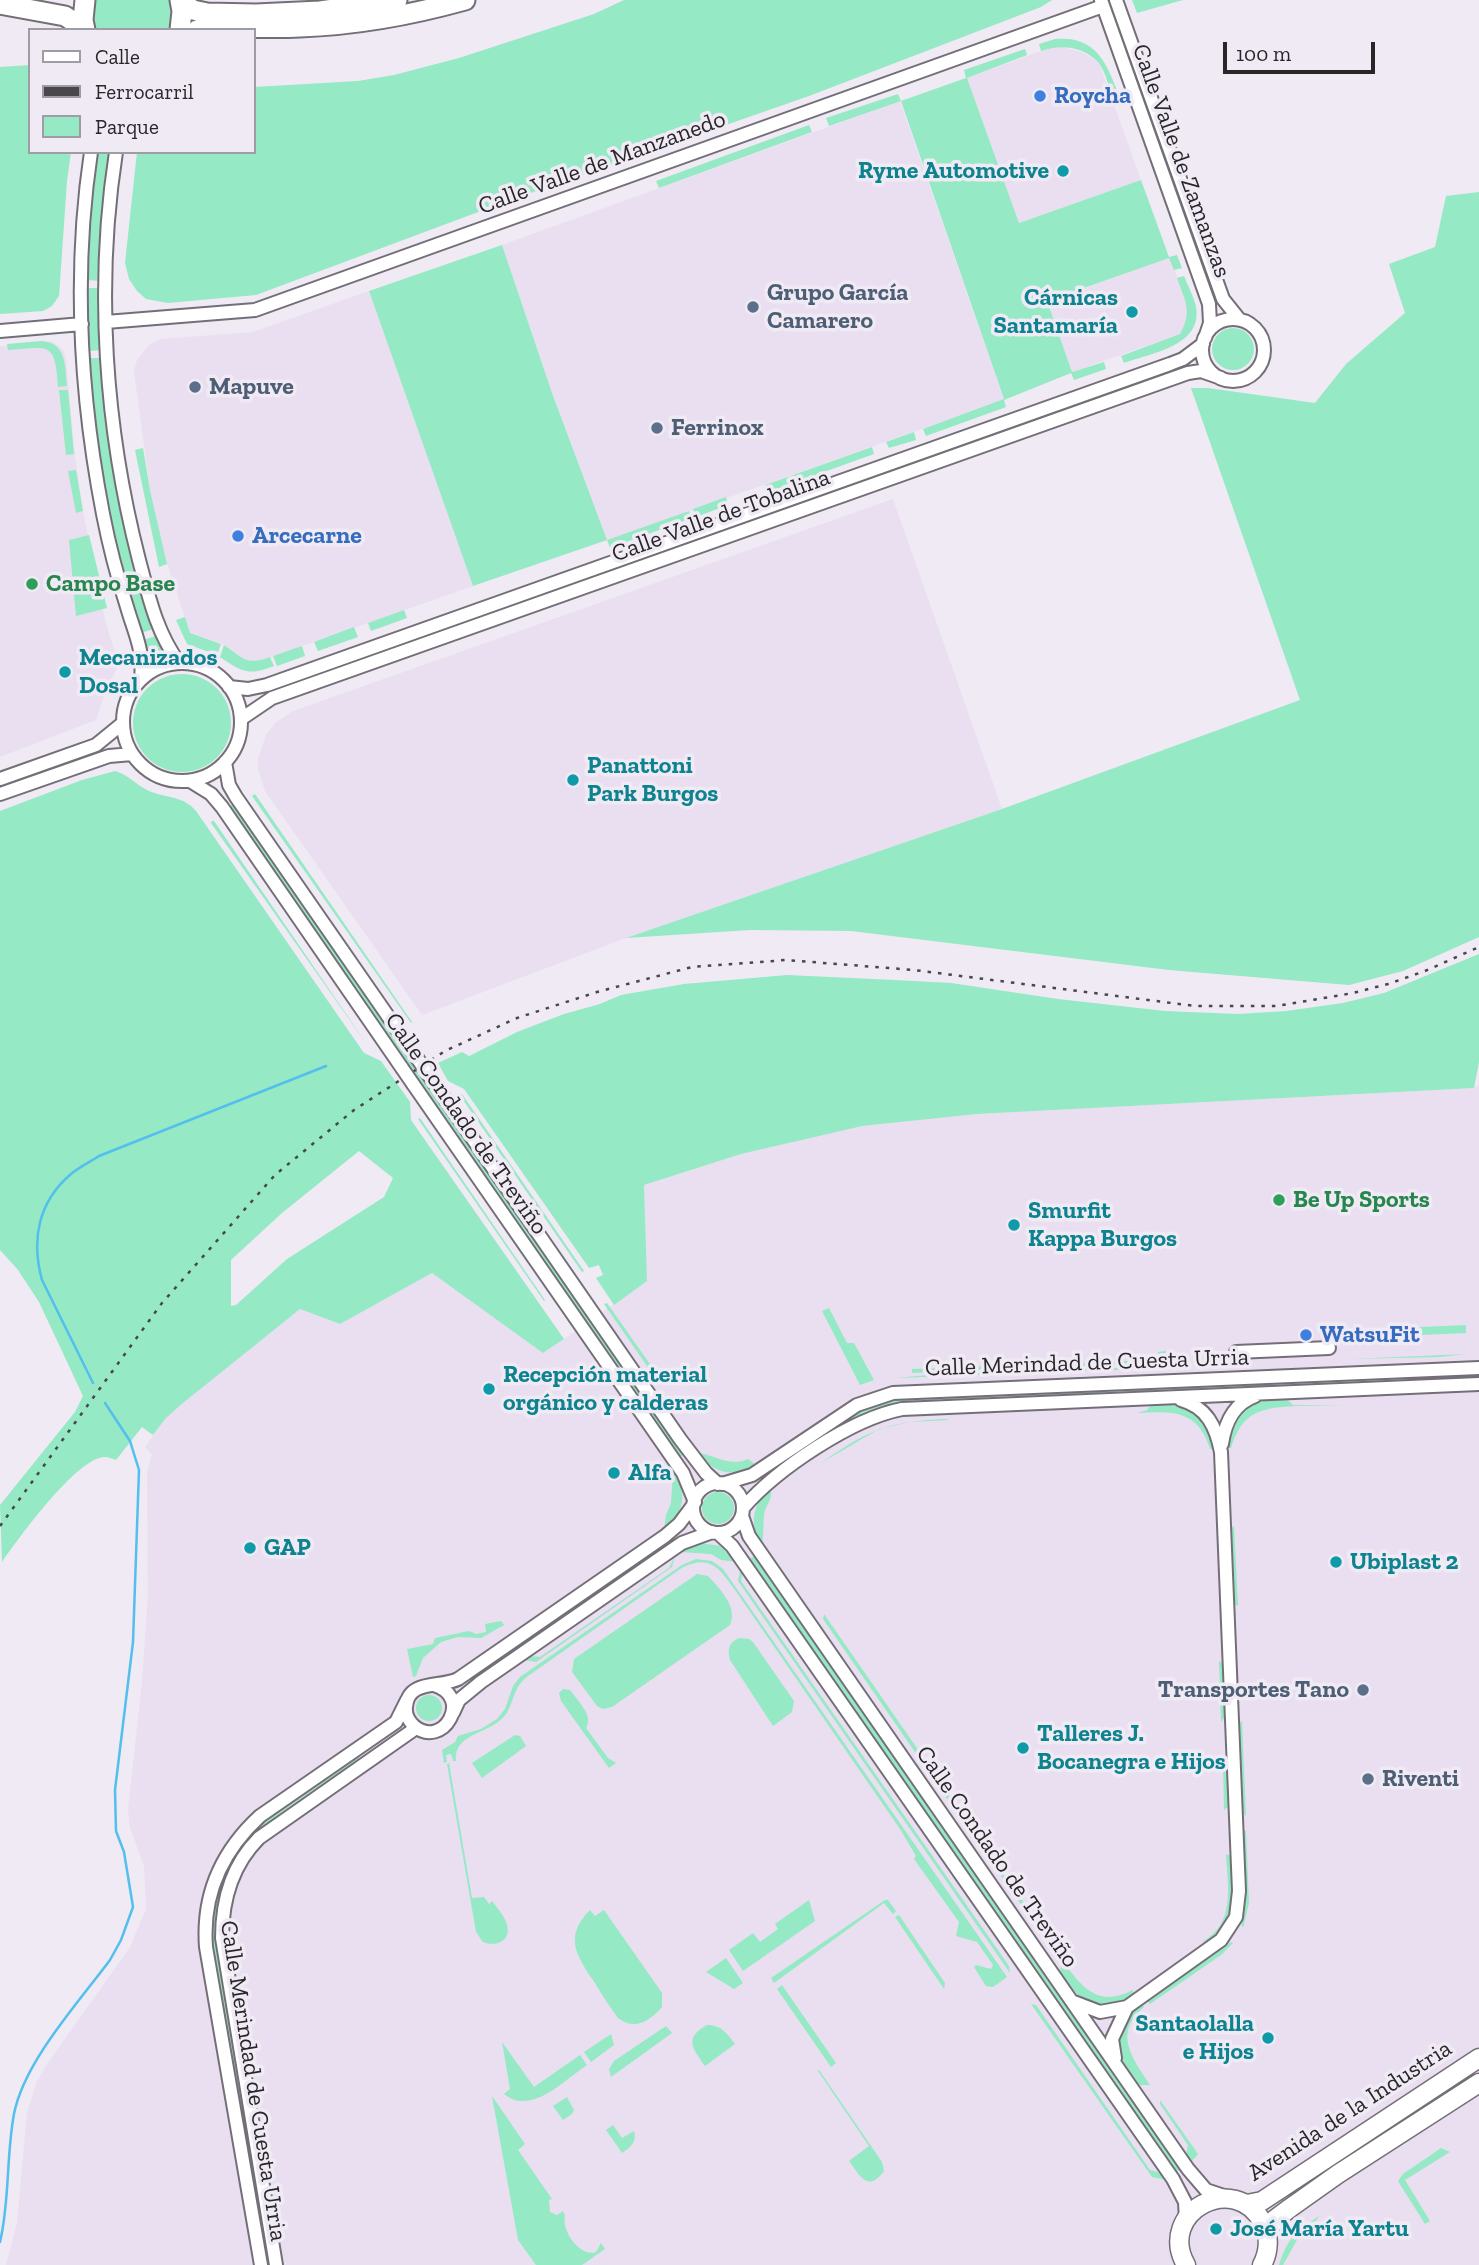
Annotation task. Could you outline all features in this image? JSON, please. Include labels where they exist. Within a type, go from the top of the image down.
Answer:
[{"type":"main road","points":[[85,0],[85,28]]},
{"type":"main road","points":[[180,1],[193,10],[207,13],[256,13],[320,11],[397,0]]},
{"type":"main road","points":[[256,28],[352,23],[465,0]]},
{"type":"main road","points":[[180,1],[180,28]]},
{"type":"main road","points":[[0,4],[65,16],[83,28]]},
{"type":"main road","name":"Avenida de la Industria","points":[[1186,2220],[1196,2208],[1211,2200],[1262,2201],[1479,2058]]},
{"type":"main road","name":"Avenida de la Industria","points":[[1268,2236],[1274,2220],[1290,2208],[1479,2083]]},
{"type":"main road","points":[[1242,2202],[1262,2220],[1268,2236],[1268,2249],[1262,2265]]},
{"type":"main road","points":[[1173,2265],[1186,2220]]},
{"type":"main road","points":[[1179,2247],[1186,2265]]},
{"type":"street","name":"Calle Valle de Zamanzas","points":[[1116,0],[1223,299],[1239,319]]},
{"type":"street","name":"Calle Valle de Zamanzas","points":[[1102,3],[1209,304],[1210,323],[1204,341]]},
{"type":"street","name":"Calle Valle de Manzanedo","points":[[106,322],[255,310],[1102,3]]},
{"type":"street","points":[[91,154],[84,230],[82,324],[86,394],[94,459],[114,562],[142,656],[141,679]]},
{"type":"street","points":[[116,154],[107,235],[106,322],[112,411],[133,536],[163,639],[179,663]]},
{"type":"street","points":[[1226,319],[1239,319],[1250,323],[1259,332],[1264,345],[1264,358],[1250,376],[1236,381],[1214,375],[1204,361],[1204,341],[1218,323],[1226,319]]},
{"type":"street","points":[[0,331],[82,324]]},
{"type":"street","name":"Calle Valle de Tobalina","points":[[229,687],[248,689],[267,685],[1170,364],[1183,359],[1204,341]]},
{"type":"street","name":"Calle Valle de Tobalina","points":[[241,719],[260,704],[284,694],[1181,375],[1201,370],[1221,378]]},
{"type":"street","points":[[179,663],[196,664],[211,671],[229,687],[241,719],[236,746],[225,762],[215,771],[190,780],[169,780],[143,767],[132,754],[125,739],[123,723],[128,699],[141,679],[152,671],[179,663]]},
{"type":"street","points":[[0,779],[96,745],[123,723]]},
{"type":"street","points":[[0,794],[109,756],[132,754]]},
{"type":"street","name":"Calle Condado de Treviño","points":[[225,762],[229,785],[236,797],[680,1439],[706,1473],[720,1484]]},
{"type":"street","name":"Calle Condado de Treviño","points":[[190,780],[211,794],[222,807],[683,1473],[694,1503]]},
{"type":"street","points":[[1236,1352],[1329,1348]]},
{"type":"street","name":"Calle Merindad de Cuesta Urria","points":[[720,1484],[752,1475],[858,1405],[893,1393],[1479,1368]]},
{"type":"street","name":"Calle Merindad de Cuesta Urria","points":[[742,1512],[770,1481],[842,1432],[889,1411],[926,1406],[1479,1384]]},
{"type":"street","points":[[1071,2000],[1100,2012],[1127,2007],[1215,1945],[1230,1928],[1237,1910],[1239,1891],[1221,1452],[1224,1429],[1232,1413],[1246,1399],[1260,1393]]},
{"type":"street","points":[[1167,1397],[1188,1402],[1204,1412],[1214,1426],[1221,1452]]},
{"type":"street","points":[[720,1484],[738,1493],[742,1512],[734,1528],[682,1543],[481,1682],[459,1700],[445,1726],[436,1731],[425,1732],[416,1728],[407,1715],[407,1700],[413,1691],[420,1686],[446,1684],[458,1679],[647,1549],[679,1524],[702,1490],[720,1484]]},
{"type":"street","points":[[694,1503],[697,1521],[715,1532]]},
{"type":"street","name":"Calle Condado de Treviño","points":[[742,1512],[749,1536],[1200,2184],[1215,2194],[1242,2202]]},
{"type":"street","name":"Calle Condado de Treviño","points":[[715,1532],[732,1546],[1173,2179],[1185,2202],[1186,2220]]},
{"type":"street","points":[[434,1685],[449,1694],[453,1703],[453,1714]]},
{"type":"street","name":"Calle Merindad de Cuesta Urria","points":[[261,2265],[206,1947],[205,1923],[209,1897],[226,1854],[260,1816],[396,1722],[407,1700]]},
{"type":"street","name":"Calle Merindad de Cuesta Urria","points":[[276,2265],[225,1960],[222,1938],[225,1898],[242,1858],[259,1838],[416,1728]]},
{"type":"street","points":[[1119,2068],[1112,2050],[1112,2039],[1127,2007]]},
{"type":"shaded area","points":[[1060,46],[1084,53],[1099,63],[1141,180],[1019,223],[967,78]]},
{"type":"shaded area","points":[[900,101],[1004,400],[607,540],[552,393],[502,245]]},
{"type":"shaded area","points":[[1170,257],[1189,310],[1186,324],[1180,334],[1072,372],[1047,302]]},
{"type":"shaded area","points":[[369,291],[473,586],[260,661],[250,662],[223,644],[190,633],[167,564],[150,490],[134,371],[137,360],[150,344],[161,339],[253,332]]},
{"type":"shaded area","points":[[52,341],[63,350],[66,358],[83,511],[106,624],[119,665],[108,685],[96,720],[0,757],[0,346]]},
{"type":"shaded area","points":[[893,499],[1002,809],[626,938],[422,1015],[265,791],[258,769],[258,759],[266,735],[275,723],[293,711]]},
{"type":"shaded area","points":[[1479,1085],[1479,2265],[6,2265],[17,2223],[27,2113],[36,2084],[45,2067],[130,1947],[146,1909],[144,1866],[130,1828],[128,1809],[142,1682],[148,1595],[147,1472],[152,1454],[145,1447],[166,1418],[221,1371],[300,1309],[340,1324],[432,1273],[544,1353],[647,1281],[644,1185],[741,1154],[829,1133],[861,1126],[977,1114],[1473,1088]]},
{"type":"green space","points":[[95,0],[171,0],[171,28],[94,28],[92,20]]},
{"type":"green space","points":[[624,0],[1052,0],[1041,7],[809,96],[505,202],[256,295],[168,303],[146,299],[129,279],[125,263],[137,154],[256,154],[256,87],[358,81],[394,75],[459,58],[594,14]]},
{"type":"green space","points":[[1132,0],[1183,0],[1137,13]]},
{"type":"green space","points":[[1124,37],[1212,284],[1209,285],[1121,38]]},
{"type":"green space","points":[[1055,39],[1070,39],[1092,48],[1106,65],[1121,101],[1114,103],[1103,71],[1092,57],[1071,48],[1041,51],[1039,44]]},
{"type":"green space","points":[[1025,49],[1027,55],[967,78],[1019,223],[1141,180],[1169,257],[1177,255],[1182,268],[1174,270],[1169,258],[1047,301],[1072,372],[1104,362],[1106,369],[1074,380],[1071,373],[1004,400],[1006,407],[926,436],[923,429],[1004,399],[901,101],[966,78],[964,70]]},
{"type":"green space","points":[[28,65],[28,154],[71,154],[59,296],[52,306],[43,311],[0,314],[0,67]]},
{"type":"green space","points":[[898,94],[901,101],[829,126],[826,118]]},
{"type":"green space","points":[[809,125],[812,132],[659,188],[656,181]]},
{"type":"green space","points":[[97,154],[111,154],[100,281],[87,280]]},
{"type":"green space","points":[[1479,192],[1479,937],[1403,971],[1349,985],[1169,970],[851,931],[750,930],[626,938],[1002,809],[1300,700],[1191,388],[1315,403],[1346,364],[1405,313],[1389,264],[1435,247],[1446,196]]},
{"type":"green space","points":[[502,245],[552,393],[607,540],[473,586],[369,291]]},
{"type":"green space","points":[[1184,276],[1196,307],[1196,320],[1192,331],[1173,346],[1124,363],[1121,356],[1180,334],[1187,312],[1177,278]]},
{"type":"green space","points":[[87,288],[100,288],[102,350],[88,351]]},
{"type":"green space","points":[[1233,328],[1248,334],[1254,349],[1248,364],[1233,370],[1218,364],[1212,349],[1218,334]]},
{"type":"green space","points":[[42,341],[56,346],[60,351],[65,364],[67,386],[58,387],[55,361],[48,350],[8,350],[7,344]]},
{"type":"green space","points":[[88,358],[102,358],[141,588],[153,629],[141,633],[109,517],[96,444]]},
{"type":"green space","points":[[1169,370],[1170,373],[274,691],[272,688]]},
{"type":"green space","points":[[59,390],[68,390],[74,454],[66,455]]},
{"type":"green space","points":[[914,432],[916,440],[889,448],[886,442]]},
{"type":"green space","points":[[872,447],[874,454],[768,492],[765,485]]},
{"type":"green space","points":[[143,448],[167,564],[159,567],[135,450]]},
{"type":"green space","points":[[76,470],[83,511],[76,513],[68,471]]},
{"type":"green space","points":[[726,497],[728,505],[696,517],[693,509]]},
{"type":"green space","points":[[689,511],[692,518],[610,548],[607,540]]},
{"type":"green space","points":[[89,535],[107,608],[76,616],[69,540]]},
{"type":"green space","points":[[404,610],[407,618],[371,631],[368,623]]},
{"type":"green space","points":[[185,617],[190,633],[221,644],[217,655],[187,644],[176,620]]},
{"type":"green space","points":[[354,627],[358,637],[318,651],[314,642]]},
{"type":"green space","points":[[156,636],[167,654],[149,661],[143,640]]},
{"type":"green space","points":[[224,645],[250,661],[270,657],[274,666],[251,672],[240,669],[220,657]]},
{"type":"green space","points":[[302,646],[305,656],[277,666],[273,656]]},
{"type":"green space","points":[[182,674],[201,678],[216,689],[227,704],[231,723],[227,742],[216,757],[201,768],[182,772],[163,768],[148,757],[137,742],[133,723],[137,704],[148,689],[163,678]]},
{"type":"green space","points":[[90,753],[91,756],[0,789],[0,785]]},
{"type":"green space","points":[[115,771],[149,791],[186,803],[196,811],[364,1053],[381,1061],[410,1102],[411,1120],[564,1339],[543,1353],[432,1273],[340,1324],[300,1309],[183,1403],[166,1418],[153,1435],[142,1427],[116,1460],[105,1457],[79,1470],[49,1501],[2,1562],[0,1505],[75,1412],[83,1396],[39,1302],[18,1270],[0,1250],[0,811],[82,780]],"holes":[[[359,1151],[393,1178],[384,1197],[287,1259],[236,1305],[231,1306],[231,1260],[282,1213]]]},
{"type":"green space","points":[[255,794],[412,1022],[411,1023],[252,796]]},
{"type":"green space","points":[[233,804],[684,1454],[680,1457],[228,807]]},
{"type":"green space","points":[[214,821],[368,1046],[211,823]]},
{"type":"green space","points":[[1479,954],[1479,1062],[1474,1088],[977,1114],[862,1126],[741,1154],[644,1185],[647,1281],[614,1305],[596,1278],[603,1275],[599,1265],[589,1268],[464,1089],[448,1081],[438,1063],[462,1052],[469,1056],[517,1032],[621,995],[684,984],[787,975],[951,983],[1165,1011],[1238,1014],[1343,1003],[1384,993]]},
{"type":"green space","points":[[459,1094],[462,1094],[584,1271],[582,1272]]},
{"type":"green space","points":[[420,1118],[545,1300],[544,1301],[418,1119]]},
{"type":"green space","points":[[607,1303],[659,1377],[654,1376],[604,1304]]},
{"type":"green space","points":[[829,1308],[847,1343],[854,1343],[874,1380],[860,1385],[822,1311]]},
{"type":"green space","points":[[1466,1325],[1466,1333],[1420,1335],[1420,1327]]},
{"type":"green space","points":[[1405,1327],[1405,1335],[1354,1337],[1353,1329]]},
{"type":"green space","points":[[1166,1351],[1167,1363],[912,1373],[912,1369],[1158,1360],[1158,1352]]},
{"type":"green space","points":[[1467,1354],[1439,1357],[1351,1359]]},
{"type":"green space","points":[[1168,1368],[895,1378],[928,1375]]},
{"type":"green space","points":[[1479,1375],[1479,1378],[901,1402],[883,1406],[848,1421],[770,1474],[768,1472],[848,1418],[902,1399]]},
{"type":"green space","points":[[1285,1398],[1293,1405],[1346,1405],[1295,1406],[1262,1411],[1247,1419],[1235,1436],[1231,1448],[1227,1448],[1231,1424],[1236,1416],[1262,1401]]},
{"type":"green space","points":[[1153,1403],[1178,1405],[1194,1412],[1206,1426],[1215,1449],[1210,1449],[1198,1426],[1182,1415],[1137,1413],[1147,1410]]},
{"type":"green space","points":[[876,1431],[821,1463],[853,1442]]},
{"type":"green space","points":[[699,1453],[735,1462],[748,1459],[756,1465],[740,1472],[724,1472],[711,1466]]},
{"type":"green space","points":[[673,1470],[681,1486],[682,1501],[677,1516],[664,1529],[671,1503]]},
{"type":"green space","points":[[771,1488],[771,1497],[764,1515],[762,1544],[755,1529],[754,1514],[760,1500]]},
{"type":"green space","points":[[718,1492],[730,1496],[734,1508],[730,1520],[718,1524],[706,1520],[702,1508],[706,1496]]},
{"type":"green space","points":[[1234,1526],[1238,1606],[1233,1603],[1230,1529]]},
{"type":"green space","points":[[666,1542],[668,1545],[481,1674],[480,1672]]},
{"type":"green space","points":[[701,1543],[720,1546],[737,1562],[721,1560],[711,1554],[680,1552]]},
{"type":"green space","points":[[755,1555],[1181,2169],[1176,2172],[750,1559]]},
{"type":"green space","points":[[675,1556],[672,1567],[536,1662],[524,1660],[530,1656],[540,1657],[669,1568]]},
{"type":"green space","points":[[696,1559],[712,1561],[723,1569],[1007,1977],[993,1987],[986,1986],[974,1967],[976,1965],[991,1969],[993,1965],[977,1942],[956,1936],[959,1922],[914,1859],[916,1856],[900,1829],[730,1582],[708,1563],[693,1563],[683,1567],[528,1676],[520,1685],[506,1714],[460,1744],[456,1761],[453,1761],[451,1754],[446,1755],[447,1762],[444,1763],[442,1750],[455,1742],[458,1736],[481,1729],[497,1719],[505,1709],[513,1686],[520,1677],[682,1565]]},
{"type":"green space","points":[[741,1567],[741,1581],[1009,1966],[1010,1973],[738,1581]]},
{"type":"green space","points":[[697,1574],[708,1576],[730,1605],[730,1625],[612,1707],[603,1709],[597,1706],[572,1672],[574,1659]]},
{"type":"green space","points":[[824,1614],[921,1754],[917,1755],[823,1619]]},
{"type":"green space","points":[[501,1621],[504,1625],[481,1638],[458,1637],[441,1642],[423,1658],[416,1676],[413,1677],[407,1649],[433,1644],[435,1638],[469,1631],[476,1634],[486,1632],[485,1624]]},
{"type":"green space","points":[[739,1638],[753,1642],[794,1701],[792,1712],[773,1726],[730,1660],[730,1647]]},
{"type":"green space","points":[[1219,1661],[1223,1663],[1225,1717],[1221,1722]]},
{"type":"green space","points":[[563,1689],[570,1690],[581,1704],[587,1714],[586,1728],[608,1758],[616,1763],[609,1768],[561,1701],[559,1693]]},
{"type":"green space","points":[[429,1695],[438,1699],[442,1708],[438,1717],[429,1721],[420,1717],[416,1708],[420,1699]]},
{"type":"green space","points":[[1242,1721],[1246,1816],[1241,1812],[1238,1725]]},
{"type":"green space","points":[[515,1735],[520,1736],[526,1746],[482,1778],[472,1763]]},
{"type":"green space","points":[[358,1756],[360,1759],[277,1816],[255,1836],[236,1860],[223,1887],[217,1918],[218,1956],[271,2265],[267,2265],[213,1950],[214,1913],[221,1882],[235,1855],[254,1832],[302,1793]]},
{"type":"green space","points":[[449,1763],[472,1898],[484,1897],[489,1904],[492,1901],[503,1916],[508,1928],[506,1937],[499,1943],[483,1942],[476,1932],[447,1764]]},
{"type":"green space","points":[[1223,1765],[1227,1767],[1229,1806],[1224,1810]]},
{"type":"green space","points":[[937,1777],[1029,1910],[1024,1909],[935,1781]]},
{"type":"green space","points":[[1244,1831],[1249,1903],[1243,1928],[1240,1921],[1244,1899]]},
{"type":"green space","points":[[1226,1854],[1231,1856],[1232,1892],[1229,1914],[1218,1934],[1209,1943],[1203,1942],[1219,1927],[1226,1910]]},
{"type":"green space","points":[[809,1900],[815,1921],[743,1971],[729,1950],[753,1933],[760,1942],[778,1929],[775,1924]]},
{"type":"green space","points":[[888,1900],[896,1911],[893,1914],[884,1903],[774,1983],[771,1978]]},
{"type":"green space","points":[[590,1910],[595,1916],[604,1910],[662,1993],[662,2007],[642,2023],[630,2024],[618,2018],[578,1954],[575,1945],[577,1928]]},
{"type":"green space","points":[[899,1915],[945,1983],[944,1989],[895,1917]]},
{"type":"green space","points":[[1048,1937],[1072,1974],[1092,1992],[1103,1996],[1117,1996],[1132,1990],[1135,1994],[1112,2005],[1102,2006],[1084,1999],[1060,1973],[1061,1963],[1045,1939]]},
{"type":"green space","points":[[1233,1943],[1221,1955],[1150,2004],[1147,2000]]},
{"type":"green space","points":[[726,1958],[743,1983],[734,1989],[706,1972]]},
{"type":"green space","points":[[782,1985],[836,2063],[831,2067],[777,1989]]},
{"type":"green space","points":[[1031,2004],[1036,2005],[1150,2170],[1161,2173],[1166,2180],[1152,2177]]},
{"type":"green space","points":[[1142,2004],[1144,2007],[1134,2017],[1127,2036],[1132,2056],[1150,2085],[1139,2085],[1120,2059],[1117,2041],[1131,2011]]},
{"type":"green space","points":[[707,2025],[723,2030],[735,2044],[705,2066],[692,2044],[695,2035]]},
{"type":"green space","points":[[666,2026],[672,2033],[611,2077],[609,2069],[614,2061]]},
{"type":"green space","points":[[611,2034],[614,2045],[591,2062],[584,2052]]},
{"type":"green space","points":[[502,2042],[534,2087],[580,2055],[587,2065],[547,2094],[525,2101],[514,2100],[504,2094],[510,2089]]},
{"type":"green space","points":[[819,2070],[882,2162],[884,2171],[873,2181],[865,2180],[849,2161],[869,2146]]},
{"type":"green space","points":[[492,2096],[525,2144],[518,2150],[552,2199],[549,2200],[550,2212],[557,2215],[563,2211],[566,2228],[578,2247],[590,2253],[596,2252],[601,2243],[605,2249],[582,2265],[536,2265],[518,2240]]},
{"type":"green space","points":[[567,2097],[574,2110],[563,2120],[553,2106]]},
{"type":"green space","points":[[1160,2100],[1198,2154],[1191,2162],[1186,2155],[1188,2145],[1160,2104]]},
{"type":"green space","points":[[613,2125],[622,2138],[634,2131],[632,2144],[622,2153],[606,2130]]},
{"type":"green space","points":[[1441,2148],[1450,2152],[1405,2180],[1430,2221],[1425,2224],[1398,2181],[1403,2174]]},
{"type":"green space","points":[[1319,2216],[1309,2231],[1303,2229],[1283,2265],[1279,2265],[1293,2236]]},
{"type":"waterway","points":[[93,1383],[42,1280],[37,1251],[38,1236],[44,1209],[51,1197],[71,1174],[99,1156],[326,1066]]},
{"type":"waterway","points":[[0,2242],[14,2114],[20,2094],[40,2054],[110,1960],[121,1940],[133,1907],[124,1852],[116,1831],[115,1790],[133,1642],[139,1470],[130,1441],[105,1403]]},
{"type":"railway","points":[[0,1526],[162,1303],[275,1175],[354,1110],[445,1051],[517,1018],[597,992],[692,967],[786,960],[914,970],[1195,1006],[1277,1006],[1388,984],[1479,947]]},
{"type":"place","name":"Roycha","points":[[1040,96]]},
{"type":"place","name":"Ryme Automotive","points":[[1063,171]]},
{"type":"place","name":"Grupo García Camarero","points":[[753,307]]},
{"type":"place","name":"Cárnicas Santamaría","points":[[1132,312]]},
{"type":"place","name":"Mapuve","points":[[195,387]]},
{"type":"place","name":"Ferrinox","points":[[657,428]]},
{"type":"place","name":"Arcecarne","points":[[238,536]]},
{"type":"place","name":"Campo Base","points":[[32,584]]},
{"type":"place","name":"Mecanizados Dosal","points":[[65,672]]},
{"type":"place","name":"Panattoni Park Burgos","points":[[573,780]]},
{"type":"place","name":"Be Up Sports","points":[[1279,1200]]},
{"type":"place","name":"Smurfit Kappa Burgos","points":[[1014,1225]]},
{"type":"place","name":"WatsuFit","points":[[1306,1335]]},
{"type":"place","name":"Recepción material orgánico y calderas","points":[[489,1389]]},
{"type":"place","name":"Alfa","points":[[614,1473]]},
{"type":"place","name":"GAP","points":[[250,1548]]},
{"type":"place","name":"Ubiplast 2","points":[[1336,1562]]},
{"type":"place","name":"Transportes Tano","points":[[1363,1690]]},
{"type":"place","name":"Talleres J. Bocanegra e Hijos","points":[[1023,1748]]},
{"type":"place","name":"Riventi","points":[[1368,1779]]},
{"type":"place","name":"Santaolalla e Hijos","points":[[1268,2038]]},
{"type":"place","name":"José María Yartu","points":[[1216,2229]]}]
